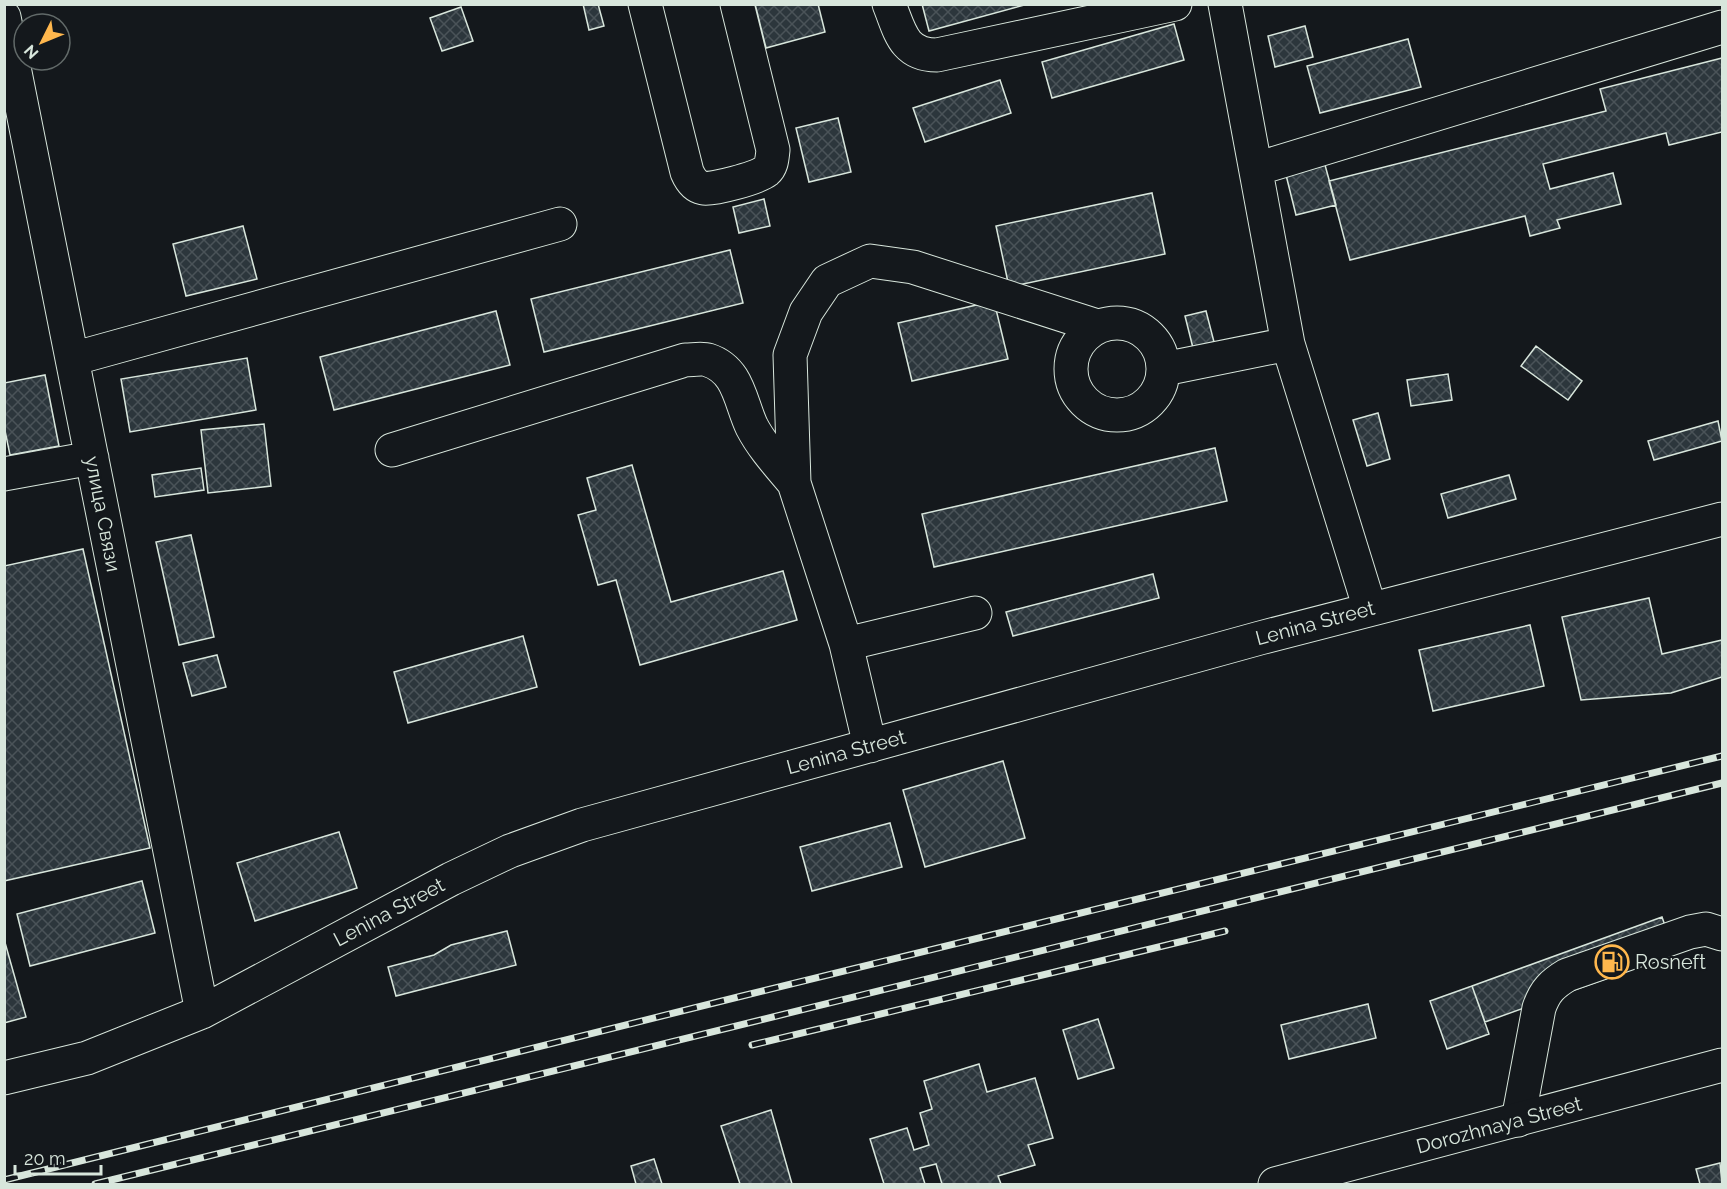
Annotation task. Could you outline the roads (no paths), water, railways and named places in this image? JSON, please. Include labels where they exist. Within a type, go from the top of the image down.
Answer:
[{"type":"street","points":[[645,4],[687,172],[692,182],[702,188],[713,188],[757,176],[767,170],[772,161],[772,150],[737,4]]},
{"type":"street","points":[[889,4],[903,37],[911,48],[923,55],[937,55],[1175,4]]},
{"type":"street","points":[[1225,4],[1288,344],[1370,609]]},
{"type":"street","name":"улица Связи","points":[[4,17],[202,1012]]},
{"type":"street","points":[[1256,169],[1722,27]]},
{"type":"street","points":[[72,359],[560,225]]},
{"type":"street","points":[[870,746],[846,644],[794,483],[790,355],[806,312],[827,281],[870,261],[913,267],[1097,327]]},
{"type":"street","points":[[1112,322],[1142,329],[1154,340],[1161,354],[1164,369],[1161,385],[1153,398],[1128,414],[1113,415],[1098,411],[1086,404],[1076,392],[1071,377],[1071,362],[1075,348],[1084,335],[1112,322]]},
{"type":"street","points":[[1164,369],[1288,344]]},
{"type":"street","points":[[392,450],[685,360],[707,360],[727,370],[739,388],[752,426],[766,449],[794,483]]},
{"type":"street","points":[[4,474],[92,458]]},
{"type":"street","name":"Lenina Street","points":[[4,1078],[87,1058],[202,1012],[451,879],[510,851],[582,825],[1370,609],[1722,519]]},
{"type":"street","points":[[846,644],[975,613]]},
{"type":"street","points":[[1518,1120],[1539,1008],[1544,993],[1554,983],[1567,975],[1690,932],[1706,929],[1722,934]]},
{"type":"street","name":"Dorozhnaya Street","points":[[1275,1185],[1722,1065]]},
{"type":"railway","points":[[4,1180],[1722,756]]},
{"type":"railway","points":[[95,1184],[1722,783]]},
{"type":"railway","points":[[752,1045],[1225,931]]},
{"type":"place","name":"Rosneft","points":[[1612,962]]}]
